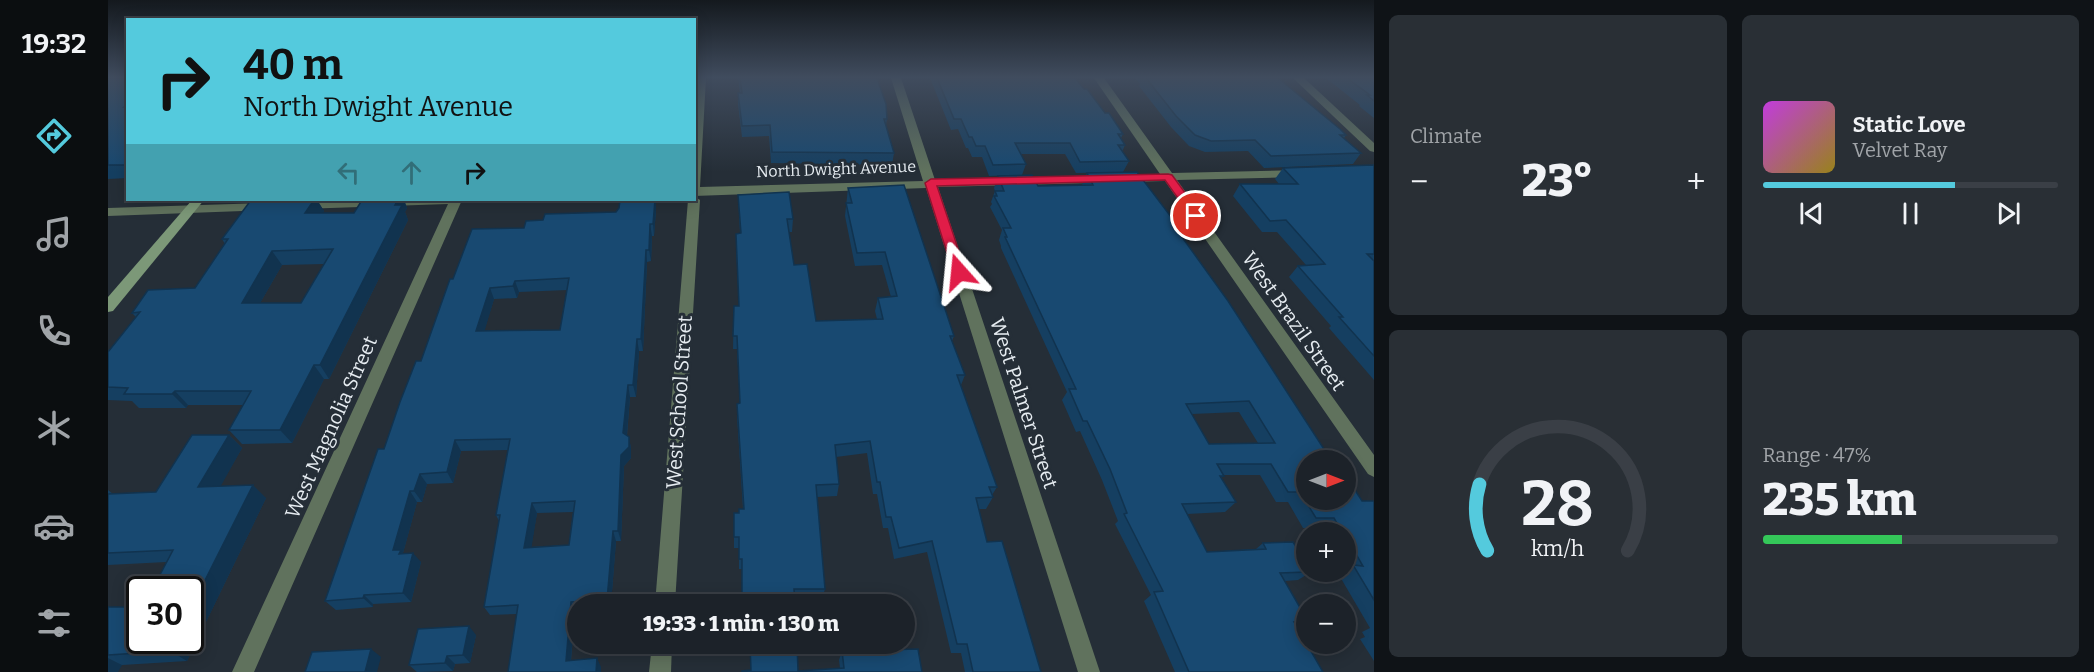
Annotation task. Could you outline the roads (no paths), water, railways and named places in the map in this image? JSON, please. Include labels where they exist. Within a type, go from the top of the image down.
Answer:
[{"type":"main road","points":[[108,307],[194,205]]},
{"type":"street","points":[[696,172],[699,109]]},
{"type":"street","name":"West Palmer Street","points":[[906,109],[1089,672]]},
{"type":"street","name":"West Brazil Street","points":[[1121,109],[1374,469]]},
{"type":"street","points":[[1332,109],[1374,149]]},
{"type":"street","name":"North Dwight Avenue","points":[[696,191],[1305,172]]},
{"type":"street","points":[[108,212],[194,205],[287,206],[427,201]]},
{"type":"street","name":"West Magnolia Street","points":[[243,672],[455,201]]},
{"type":"street","name":"West School Street","points":[[666,594],[694,201]]},
{"type":"street","points":[[660,672],[661,654]]}]
